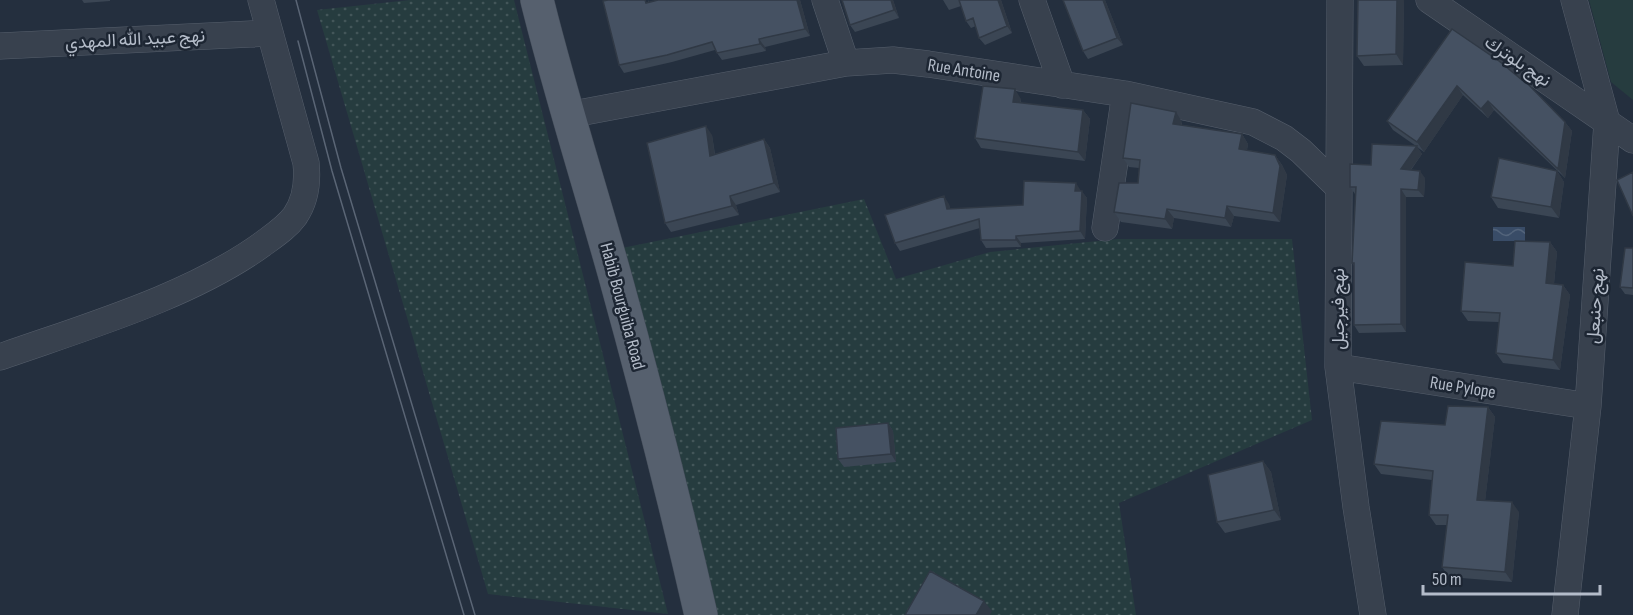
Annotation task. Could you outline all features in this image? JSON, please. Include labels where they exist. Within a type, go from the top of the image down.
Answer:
[{"type":"main road","name":"Habib Bourguiba Road","points":[[537,0],[674,495],[701,615]]},
{"type":"street","points":[[0,357],[168,296],[244,258],[286,227],[295,217],[307,189],[306,163],[261,0]]},
{"type":"street","points":[[825,0],[846,63]]},
{"type":"street","points":[[1032,0],[1062,85]]},
{"type":"street","name":"نهج فيرجيل","points":[[1340,0],[1338,367],[1373,615]]},
{"type":"street","name":"نهج بلوترك","points":[[1429,0],[1633,140]]},
{"type":"street","name":"نهج حنبعل","points":[[1565,615],[1588,406],[1607,122],[1574,0]]},
{"type":"street","name":"نهج عبيد الله المهدي","points":[[0,46],[270,33]]},
{"type":"street","name":"Rue Antoine","points":[[568,115],[846,63],[893,60],[1125,94],[1253,122],[1284,138],[1338,187]]},
{"type":"street","points":[[1105,228],[1125,94]]},
{"type":"street","name":"Rue Pylope","points":[[1338,367],[1588,406]]},
{"type":"green space","points":[[410,0],[514,0],[668,614],[488,594],[317,10]]},
{"type":"green space","points":[[1589,0],[1633,0],[1633,100],[1611,82]]},
{"type":"green space","points":[[864,199],[896,279],[990,252],[1118,239],[1292,239],[1312,420],[1119,503],[1136,615],[704,615],[617,249]]},
{"type":"water","points":[[1493,227],[1525,227],[1525,241],[1493,241]]},
{"type":"building","points":[[645,0],[646,3],[658,0],[797,0],[805,29],[759,39],[760,44],[717,53],[712,42],[667,55],[619,65],[603,1]]},
{"type":"building","points":[[842,0],[891,0],[894,10],[850,25]]},
{"type":"building","points":[[959,0],[998,0],[1007,26],[979,38],[973,18],[966,21]]},
{"type":"building","points":[[1063,0],[1103,0],[1117,38],[1083,51]]},
{"type":"building","points":[[1358,0],[1397,0],[1396,54],[1357,56]]},
{"type":"building","points":[[1452,29],[1523,79],[1565,122],[1558,169],[1488,101],[1481,109],[1457,86],[1417,142],[1387,121]]},
{"type":"building","points":[[983,86],[1015,89],[1013,102],[1083,110],[1078,152],[975,138]]},
{"type":"building","points":[[1131,103],[1176,112],[1173,124],[1242,134],[1239,149],[1275,155],[1280,166],[1273,213],[1227,206],[1225,218],[1167,209],[1165,219],[1114,212],[1119,183],[1138,183],[1140,160],[1123,158]]},
{"type":"building","points":[[706,126],[710,156],[764,139],[774,183],[730,196],[732,206],[665,223],[647,143]]},
{"type":"building","points":[[1372,144],[1417,146],[1401,169],[1420,171],[1418,190],[1401,189],[1401,324],[1354,325],[1354,263],[1352,263],[1356,187],[1350,187],[1350,164],[1371,165]]},
{"type":"building","points":[[1499,158],[1557,171],[1551,207],[1491,197]]},
{"type":"building","points":[[1633,172],[1633,216],[1617,180]]},
{"type":"building","points":[[1024,181],[1076,183],[1075,191],[1082,191],[1080,231],[1016,236],[1016,240],[981,240],[979,219],[895,243],[885,215],[944,196],[947,209],[1023,205]]},
{"type":"building","points":[[1515,241],[1550,242],[1546,283],[1563,285],[1553,360],[1496,353],[1500,313],[1461,311],[1465,262],[1513,266]]},
{"type":"building","points":[[1625,248],[1633,248],[1633,288],[1620,287]]},
{"type":"building","points":[[1448,406],[1488,407],[1477,500],[1512,502],[1505,572],[1442,567],[1448,515],[1429,515],[1433,471],[1374,464],[1381,421],[1445,425]]},
{"type":"building","points":[[888,423],[891,454],[838,459],[836,428]]},
{"type":"building","points":[[1263,461],[1274,510],[1217,522],[1208,475]]},
{"type":"building","points":[[930,571],[984,601],[976,615],[905,615]]},
{"type":"tram line","points":[[296,0],[341,168],[475,615]]},
{"type":"tram line","points":[[298,41],[332,171],[464,615]]}]
